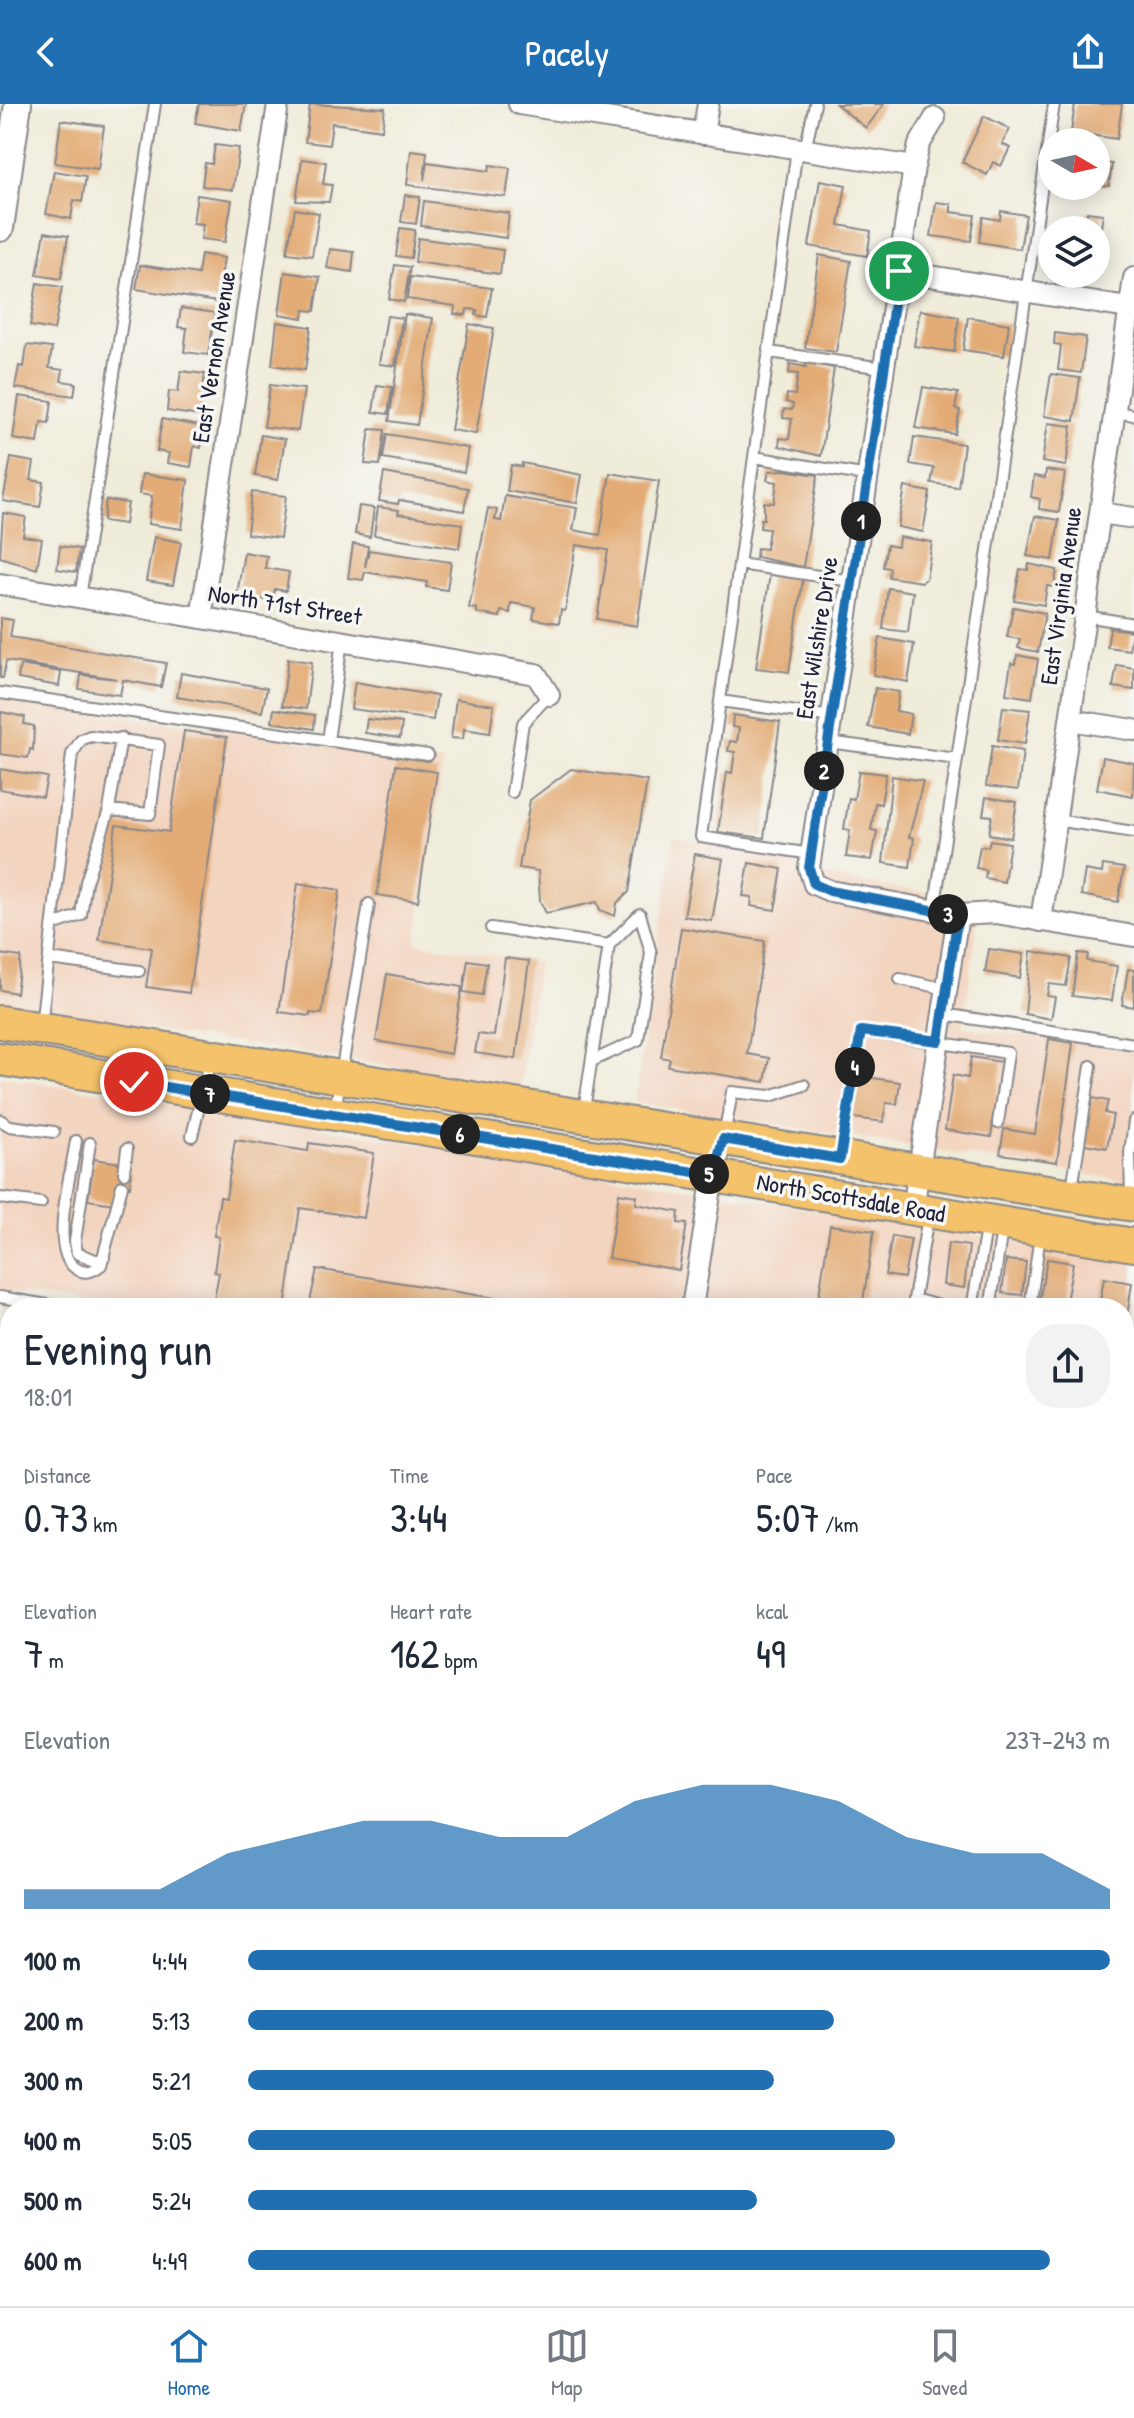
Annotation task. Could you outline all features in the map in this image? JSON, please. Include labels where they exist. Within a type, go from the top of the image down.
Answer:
[{"type":"main road","name":"North Scottsdale Road","points":[[0,1022],[1132,1205]]},
{"type":"main road","name":"North Scottsdale Road","points":[[0,1059],[1134,1245]]},
{"type":"street","points":[[0,228],[18,104]]},
{"type":"street","name":"East Vernon Avenue","points":[[201,618],[278,104]]},
{"type":"street","points":[[519,104],[914,167]]},
{"type":"street","points":[[703,134],[708,104]]},
{"type":"street","name":"East Wilshire Drive","points":[[934,911],[830,891],[814,884],[809,868],[914,167],[919,145],[935,118]]},
{"type":"street","points":[[899,271],[1132,308]]},
{"type":"street","name":"East Virginia Avenue","points":[[1041,921],[1100,513],[1124,413],[1134,278]]},
{"type":"street","points":[[1100,513],[1134,518]]},
{"type":"street","name":"North 71st Street","points":[[0,584],[536,674],[549,695]]},
{"type":"street","points":[[1070,720],[1134,730]]},
{"type":"street","points":[[934,911],[958,915],[996,913],[1134,936]]},
{"type":"street","points":[[921,1210],[919,1172],[958,915]]},
{"type":"street","points":[[694,1298],[713,1175],[723,1139]]},
{"type":"lane","points":[[80,598],[155,104]]},
{"type":"lane","points":[[811,854],[701,837],[769,352],[801,149],[815,104]]},
{"type":"lane","points":[[934,911],[1054,104]]},
{"type":"lane","points":[[769,352],[884,368]]},
{"type":"lane","points":[[754,457],[868,476]]},
{"type":"lane","points":[[739,564],[852,581]]},
{"type":"lane","points":[[1085,616],[1134,624]]},
{"type":"lane","points":[[328,741],[342,641]]},
{"type":"lane","points":[[0,693],[428,755]]},
{"type":"lane","points":[[512,792],[523,723],[549,695]]},
{"type":"lane","points":[[720,701],[832,717]]},
{"type":"lane","points":[[41,1028],[72,754],[81,740],[90,736],[156,744],[160,748],[150,814],[109,810]]},
{"type":"lane","points":[[53,925],[81,915],[86,882],[109,810],[121,738]]},
{"type":"lane","points":[[828,742],[957,759]]},
{"type":"lane","points":[[1055,820],[1134,832]]},
{"type":"lane","points":[[334,1114],[369,904]]},
{"type":"lane","points":[[583,1116],[609,945],[640,914],[651,953],[638,1040],[592,1061]]},
{"type":"lane","points":[[491,928],[609,945]]},
{"type":"lane","points":[[49,959],[139,971]]},
{"type":"lane","points":[[900,979],[947,989]]},
{"type":"lane","points":[[943,1014],[1134,1044]]},
{"type":"lane","points":[[840,1159],[861,1031],[1008,1053],[998,1123]]},
{"type":"lane","points":[[192,1136],[211,1056]]},
{"type":"lane","points":[[1071,1195],[1091,1066]]},
{"type":"lane","points":[[723,1139],[732,1092],[770,1096],[804,1085]]},
{"type":"lane","points":[[0,1120],[10,1126],[54,1132]]},
{"type":"lane","points":[[1132,1205],[1130,1153],[1134,1121]]},
{"type":"lane","points":[[76,1141],[61,1241],[63,1254],[80,1272],[93,1272],[104,1257],[122,1186]]},
{"type":"lane","points":[[90,1143],[75,1241],[77,1253],[86,1258],[98,1261],[104,1257]]},
{"type":"lane","points":[[124,1173],[127,1149]]},
{"type":"lane","points":[[0,1198],[41,1203]]},
{"type":"lane","points":[[914,1298],[921,1210]]},
{"type":"lane","points":[[974,1298],[981,1260],[995,1222]]},
{"type":"lane","points":[[991,1298],[995,1222]]},
{"type":"lane","points":[[1031,1298],[1041,1230]]},
{"type":"shaded area","points":[[0,697],[443,763],[416,943],[538,962],[520,1085],[0,1008]]},
{"type":"shaded area","points":[[674,837],[821,860],[820,875],[980,902],[963,1027],[1134,1051],[1134,1182],[634,1102]]},
{"type":"shaded area","points":[[0,1076],[1134,1261],[1134,1298],[49,1298],[0,1290]]},
{"type":"building","points":[[199,104],[246,104],[241,131],[195,123]]},
{"type":"building","points":[[310,104],[385,108],[382,130],[332,123],[329,145],[305,142]]},
{"type":"building","points":[[836,104],[884,104],[866,128]]},
{"type":"building","points":[[1075,104],[1122,104],[1117,139],[1110,138],[1110,128],[1072,128]]},
{"type":"building","points":[[984,116],[1010,129],[1002,144],[1010,148],[1001,166],[993,162],[987,175],[962,162]]},
{"type":"building","points":[[61,120],[104,126],[98,169],[55,163]]},
{"type":"building","points":[[215,145],[239,148],[233,190],[202,186],[205,163],[212,164]]},
{"type":"building","points":[[411,150],[427,152],[424,180],[427,162],[489,171],[490,165],[510,168],[506,197],[407,185]]},
{"type":"building","points":[[302,159],[326,162],[323,184],[332,185],[329,202],[296,201]]},
{"type":"building","points":[[54,171],[86,176],[82,202],[74,200],[71,219],[46,214]]},
{"type":"building","points":[[820,180],[846,185],[839,225],[871,231],[867,256],[809,246]]},
{"type":"building","points":[[197,195],[232,200],[225,242],[201,239],[203,224],[193,223]]},
{"type":"building","points":[[405,195],[420,197],[416,224],[401,222]]},
{"type":"building","points":[[424,201],[509,213],[506,238],[421,226]]},
{"type":"building","points":[[936,202],[951,204],[951,212],[975,215],[971,241],[931,236]]},
{"type":"building","points":[[295,209],[319,213],[312,256],[287,253]]},
{"type":"building","points":[[1001,211],[1026,215],[1020,249],[979,242],[983,217],[1000,220]]},
{"type":"building","points":[[1087,212],[1103,214],[1103,216],[1086,216]]},
{"type":"building","points":[[400,228],[415,230],[411,258],[396,256]]},
{"type":"building","points":[[45,232],[68,236],[61,279],[37,275]]},
{"type":"building","points":[[418,238],[503,250],[500,274],[415,262]]},
{"type":"building","points":[[330,249],[354,252],[352,272],[327,268]]},
{"type":"building","points":[[201,254],[224,258],[217,302],[136,289],[140,265],[198,274]]},
{"type":"building","points":[[819,255],[851,261],[836,352],[805,348]]},
{"type":"building","points":[[395,265],[410,267],[404,302],[389,299]]},
{"type":"building","points":[[285,272],[320,277],[315,311],[304,310],[303,318],[279,314]]},
{"type":"building","points":[[410,277],[492,288],[487,317],[476,315],[477,310],[467,309],[466,315],[454,314],[455,306],[407,299]]},
{"type":"building","points":[[37,283],[62,287],[54,330],[30,326]]},
{"type":"building","points":[[181,308],[215,313],[208,355],[184,352],[187,328],[178,327]]},
{"type":"building","points":[[920,310],[959,317],[954,352],[914,346]]},
{"type":"building","points":[[405,314],[433,318],[417,425],[389,421]]},
{"type":"building","points":[[387,316],[402,318],[395,366],[379,364]]},
{"type":"building","points":[[968,317],[1009,324],[1004,356],[963,350]]},
{"type":"building","points":[[277,322],[311,327],[305,370],[272,365]]},
{"type":"building","points":[[469,324],[494,328],[476,434],[451,430]]},
{"type":"building","points":[[1055,333],[1086,337],[1081,373],[1058,370],[1061,345],[1054,344]]},
{"type":"building","points":[[27,345],[52,348],[49,368],[63,370],[61,381],[76,383],[74,396],[15,388],[19,366],[24,367]]},
{"type":"building","points":[[806,363],[834,368],[821,456],[779,446],[780,438],[789,439],[792,419],[783,418],[784,409],[792,410],[793,404],[786,402],[787,394],[795,395],[798,374],[789,373],[790,364],[806,367]]},
{"type":"building","points":[[181,371],[205,374],[200,416],[167,411],[169,391],[178,392]]},
{"type":"building","points":[[1051,374],[1080,378],[1074,421],[1044,416]]},
{"type":"building","points":[[270,385],[304,389],[298,431],[264,427]]},
{"type":"building","points":[[377,385],[392,387],[388,414],[373,412]]},
{"type":"building","points":[[923,387],[958,393],[955,409],[960,410],[955,434],[915,428]]},
{"type":"building","points":[[19,396],[52,401],[49,423],[41,422],[38,443],[13,439]]},
{"type":"building","points":[[162,419],[204,427],[201,448],[194,446],[191,467],[167,463],[169,453],[157,451]]},
{"type":"building","points":[[1048,423],[1072,426],[1066,466],[1042,462]]},
{"type":"building","points":[[370,429],[385,430],[380,465],[365,464]]},
{"type":"building","points":[[387,434],[468,448],[464,472],[383,458]]},
{"type":"building","points":[[261,435],[285,439],[278,480],[255,476]]},
{"type":"building","points":[[914,437],[964,444],[958,487],[931,483],[934,468],[910,464]]},
{"type":"building","points":[[11,458],[34,462],[31,480],[44,482],[40,507],[3,501]]},
{"type":"building","points":[[522,463],[582,475],[577,503],[507,491],[511,465],[522,467]]},
{"type":"building","points":[[1046,470],[1065,473],[1059,512],[1039,509],[1040,499],[1031,497],[1034,476],[1045,478]]},
{"type":"building","points":[[769,471],[818,475],[803,567],[756,557],[757,548],[766,549],[769,529],[760,528],[761,519],[764,519],[764,502],[774,503],[777,482],[767,480]]},
{"type":"building","points":[[384,473],[468,488],[464,511],[399,500],[398,504],[379,501]]},
{"type":"building","points":[[610,473],[659,481],[637,626],[597,619],[608,550],[576,545],[565,611],[561,610],[559,623],[533,619],[535,607],[511,603],[510,613],[501,611],[500,617],[477,613],[477,609],[469,608],[488,508],[497,510],[495,520],[501,521],[505,496],[577,508],[573,530],[600,535]]},
{"type":"building","points":[[142,474],[188,480],[182,529],[148,524],[152,496],[139,494]]},
{"type":"building","points":[[905,487],[930,492],[923,532],[898,527]]},
{"type":"building","points":[[252,492],[286,496],[280,538],[247,534]]},
{"type":"building","points":[[106,500],[128,503],[125,524],[103,521]]},
{"type":"building","points":[[359,506],[374,508],[370,537],[355,534]]},
{"type":"building","points":[[378,507],[399,510],[398,514],[462,524],[459,548],[374,535]]},
{"type":"building","points":[[3,513],[26,517],[23,536],[42,539],[37,569],[0,557]]},
{"type":"building","points":[[1035,516],[1059,520],[1053,560],[1027,556]]},
{"type":"building","points":[[154,537],[181,542],[173,585],[146,581]]},
{"type":"building","points":[[899,537],[932,542],[926,579],[922,582],[889,577],[890,568],[883,567],[887,545],[898,547]]},
{"type":"building","points":[[353,544],[368,546],[365,567],[369,550],[451,562],[447,590],[426,587],[427,582],[365,572],[363,580],[348,578]]},
{"type":"building","points":[[60,546],[79,549],[76,572],[57,569]]},
{"type":"building","points":[[244,552],[267,556],[265,568],[289,572],[286,591],[275,589],[272,601],[237,595]]},
{"type":"building","points":[[1029,564],[1057,570],[1054,587],[1047,586],[1044,605],[1014,600],[1020,569],[1028,570]]},
{"type":"building","points":[[770,574],[803,579],[789,672],[756,668]]},
{"type":"building","points":[[888,588],[913,592],[908,632],[883,629]]},
{"type":"building","points":[[1013,607],[1045,613],[1038,652],[1018,648],[1020,639],[1007,637]]},
{"type":"building","points":[[0,618],[13,620],[10,637],[166,663],[161,687],[123,680],[120,695],[79,689],[81,675],[117,679],[6,661],[3,678],[0,678]]},
{"type":"building","points":[[1110,628],[1132,631],[1129,650],[1107,647]]},
{"type":"building","points":[[880,638],[914,644],[908,682],[873,675]]},
{"type":"building","points":[[1017,655],[1038,659],[1032,698],[1006,694],[1011,663],[1015,664]]},
{"type":"building","points":[[288,659],[312,662],[306,709],[282,706]]},
{"type":"building","points":[[20,665],[61,672],[59,686],[18,679]]},
{"type":"building","points":[[1117,665],[1134,668],[1134,690],[1113,687]]},
{"type":"building","points":[[181,673],[267,688],[262,712],[177,697]]},
{"type":"building","points":[[355,682],[437,696],[433,720],[351,709]]},
{"type":"building","points":[[875,688],[899,692],[896,711],[911,714],[908,734],[868,727]]},
{"type":"building","points":[[456,699],[494,705],[490,733],[464,729],[463,739],[451,738]]},
{"type":"building","points":[[1003,707],[1030,710],[1025,744],[998,740]]},
{"type":"building","points":[[274,709],[315,715],[314,729],[272,722]]},
{"type":"building","points":[[1,712],[25,717],[24,724],[34,726],[33,750],[30,749],[28,758],[0,754]]},
{"type":"building","points":[[733,715],[780,722],[764,838],[718,832],[727,772],[732,773],[735,752],[728,751],[730,741],[737,742],[739,728],[732,727]]},
{"type":"building","points":[[367,719],[402,723],[400,738],[365,733]]},
{"type":"building","points":[[184,731],[227,737],[189,993],[146,987],[152,948],[99,940],[116,825],[169,832]]},
{"type":"building","points":[[992,746],[1023,751],[1018,790],[986,786]]},
{"type":"building","points":[[1103,757],[1134,763],[1133,796],[1097,789]]},
{"type":"building","points":[[396,765],[437,772],[418,901],[377,895]]},
{"type":"building","points":[[0,769],[47,777],[43,797],[0,789]]},
{"type":"building","points":[[571,769],[647,781],[629,892],[617,903],[615,916],[600,910],[597,902],[546,913],[540,901],[538,871],[519,868],[530,800]]},
{"type":"building","points":[[859,771],[886,774],[881,804],[875,803],[871,830],[877,831],[872,860],[846,857],[850,830],[844,829],[849,798],[854,799]]},
{"type":"building","points":[[892,776],[923,781],[909,837],[914,838],[910,867],[883,863]]},
{"type":"building","points":[[986,797],[1017,802],[1011,838],[989,834],[992,816],[983,815]]},
{"type":"building","points":[[990,840],[1010,843],[1004,882],[985,878],[986,870],[976,868],[980,846],[988,847]]},
{"type":"building","points":[[695,854],[723,859],[712,921],[684,916]]},
{"type":"building","points":[[749,863],[782,869],[775,910],[751,906],[752,897],[743,896]]},
{"type":"building","points":[[1103,865],[1124,868],[1118,902],[1081,895],[1085,870],[1102,873]]},
{"type":"building","points":[[298,883],[340,890],[322,1014],[310,1013],[310,1016],[279,1012]]},
{"type":"building","points":[[681,928],[765,941],[747,1054],[769,1058],[765,1082],[668,1066],[670,1059],[661,1057]]},
{"type":"building","points":[[989,949],[1024,954],[1020,978],[985,972]]},
{"type":"building","points":[[1031,951],[1071,958],[1066,986],[1049,984],[1047,996],[1055,997],[1051,1019],[1025,1014]]},
{"type":"building","points":[[1078,953],[1088,954],[1087,961],[1117,966],[1112,1001],[1072,996]]},
{"type":"building","points":[[0,954],[21,957],[16,993],[0,990]]},
{"type":"building","points":[[505,958],[529,961],[516,1059],[475,1053],[478,1034],[494,1036]]},
{"type":"building","points":[[468,960],[487,963],[482,995],[463,992]]},
{"type":"building","points":[[1128,969],[1134,970],[1134,1007],[1122,1005]]},
{"type":"building","points":[[387,974],[462,987],[451,1054],[376,1041]]},
{"type":"building","points":[[1049,1039],[1073,1043],[1057,1162],[1000,1154],[1004,1129],[1035,1134]]},
{"type":"building","points":[[971,1057],[1002,1062],[991,1137],[945,1130],[953,1075],[968,1078]]},
{"type":"building","points":[[860,1076],[900,1082],[897,1104],[886,1103],[883,1122],[854,1118]]},
{"type":"building","points":[[1093,1098],[1108,1101],[1105,1113],[1113,1115],[1107,1148],[1080,1143],[1087,1109],[1090,1110]]},
{"type":"building","points":[[235,1140],[308,1151],[309,1143],[374,1153],[364,1218],[300,1208],[286,1298],[214,1298],[219,1273],[214,1272],[219,1237],[214,1236],[220,1197],[226,1198]]},
{"type":"building","points":[[94,1159],[121,1163],[119,1172],[131,1174],[130,1187],[116,1185],[114,1204],[88,1200]]},
{"type":"building","points":[[619,1193],[637,1196],[636,1204],[679,1212],[678,1223],[687,1224],[679,1270],[608,1258]]},
{"type":"building","points":[[830,1225],[874,1231],[864,1298],[819,1298]]},
{"type":"building","points":[[892,1236],[911,1239],[904,1278],[885,1275]]},
{"type":"building","points":[[948,1243],[969,1246],[964,1288],[943,1285]]},
{"type":"building","points":[[1047,1259],[1073,1263],[1067,1298],[1040,1298]]},
{"type":"building","points":[[1006,1260],[1026,1262],[1022,1295],[1002,1293]]},
{"type":"building","points":[[317,1269],[494,1298],[311,1298]]},
{"type":"building","points":[[1104,1278],[1132,1283],[1130,1298],[1101,1298]]},
{"type":"route","points":[[134,1082],[713,1175],[723,1139],[840,1159],[861,1031],[939,1041],[958,915],[830,891],[814,884],[809,868],[899,271]]}]
